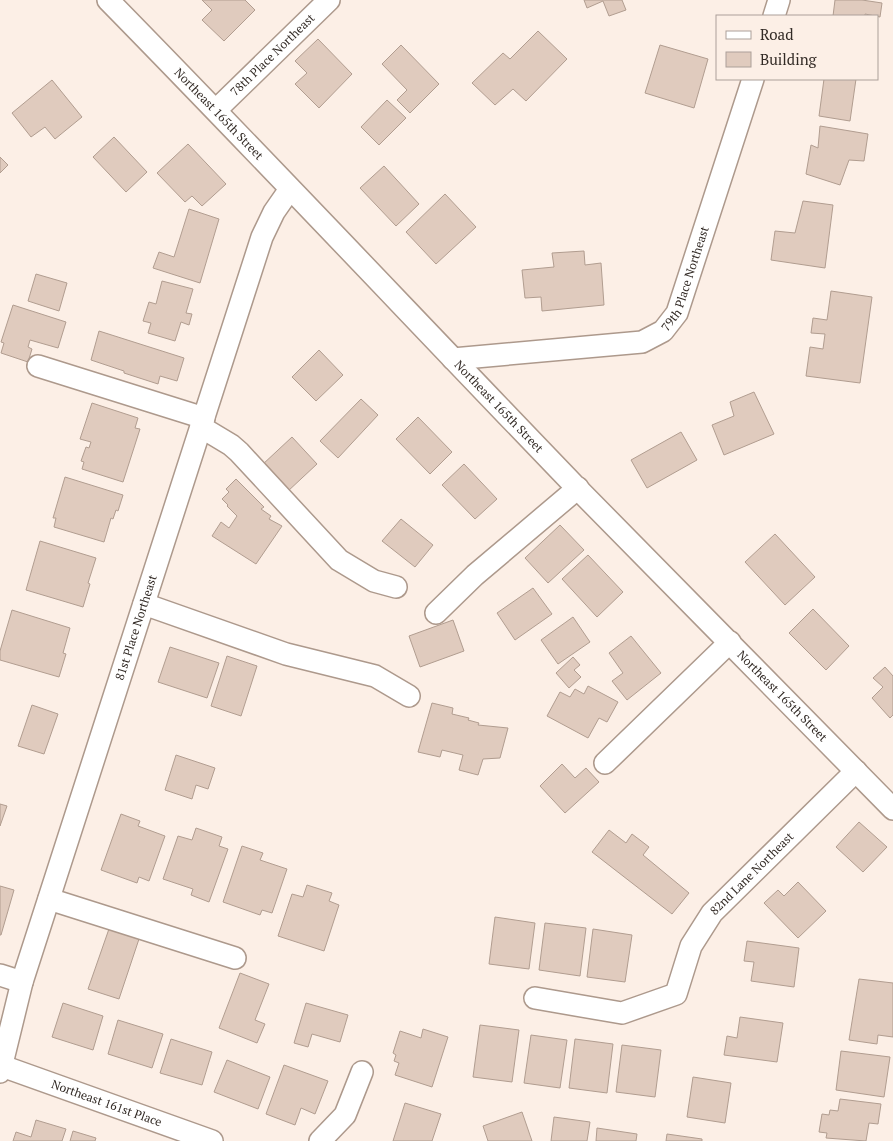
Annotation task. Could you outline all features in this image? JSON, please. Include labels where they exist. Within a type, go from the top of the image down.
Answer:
[{"type":"street","name":"Northeast 165th Street","points":[[108,0],[578,488],[893,809]]},
{"type":"street","name":"78th Place Northeast","points":[[216,110],[329,0]]},
{"type":"street","points":[[774,15],[779,0]]},
{"type":"street","name":"79th Place Northeast","points":[[453,358],[642,342],[663,331],[677,314],[753,80]]},
{"type":"street","name":"81st Place Northeast","points":[[1,1069],[22,982],[262,237],[274,212],[290,189]]},
{"type":"street","points":[[38,366],[202,423],[239,452],[339,560],[374,581],[396,587]]},
{"type":"street","points":[[436,613],[476,575],[578,488]]},
{"type":"street","points":[[144,604],[286,654],[376,676],[409,696]]},
{"type":"street","points":[[604,763],[730,642]]},
{"type":"street","name":"82nd Lane Northeast","points":[[536,998],[622,1013],[676,994],[691,946],[712,913],[856,771]]},
{"type":"street","points":[[49,899],[235,958]]},
{"type":"street","points":[[0,974],[22,982]]},
{"type":"street","name":"Northeast 161st Place","points":[[1,1069],[212,1141]]},
{"type":"street","points":[[320,1141],[345,1115],[362,1072]]},
{"type":"building","points":[[202,0],[245,0],[255,10],[224,41],[202,20],[212,10]]},
{"type":"building","points":[[584,0],[622,0],[626,10],[609,16],[603,1],[587,8]]},
{"type":"building","points":[[835,0],[862,0],[882,3],[880,17],[878,15],[865,14],[833,15]]},
{"type":"building","points":[[538,31],[567,59],[526,101],[513,89],[495,105],[472,83],[503,53],[510,59]]},
{"type":"building","points":[[318,39],[352,74],[319,108],[295,84],[307,73],[295,61]]},
{"type":"building","points":[[401,45],[439,84],[410,113],[397,100],[407,90],[382,64]]},
{"type":"building","points":[[660,45],[708,59],[694,108],[645,93]]},
{"type":"building","points":[[52,80],[82,117],[55,139],[45,127],[31,137],[12,113]]},
{"type":"building","points":[[824,80],[856,80],[850,121],[819,116]]},
{"type":"building","points":[[387,100],[406,118],[379,145],[361,127]]},
{"type":"building","points":[[820,126],[868,134],[864,161],[849,160],[840,185],[806,174],[811,145],[818,148]]},
{"type":"building","points":[[114,137],[147,172],[126,192],[93,157]]},
{"type":"building","points":[[188,144],[226,184],[202,206],[192,196],[185,202],[157,173]]},
{"type":"building","points":[[0,157],[8,165],[0,173]]},
{"type":"building","points":[[384,166],[419,204],[396,226],[360,188]]},
{"type":"building","points":[[445,194],[476,227],[436,264],[406,232]]},
{"type":"building","points":[[803,201],[833,205],[825,268],[771,260],[775,231],[795,233]]},
{"type":"building","points":[[189,209],[219,219],[200,283],[153,268],[159,252],[174,257]]},
{"type":"building","points":[[584,251],[585,265],[601,263],[604,305],[542,311],[541,297],[525,298],[522,270],[554,267],[552,253]]},
{"type":"building","points":[[36,274],[67,283],[59,311],[28,301]]},
{"type":"building","points":[[162,281],[193,289],[186,313],[192,314],[189,325],[181,322],[175,341],[148,333],[151,323],[143,321],[149,302],[156,304]]},
{"type":"building","points":[[831,291],[872,297],[860,383],[806,376],[810,347],[823,349],[825,334],[811,333],[813,318],[827,320]]},
{"type":"building","points":[[13,305],[66,322],[58,348],[30,340],[28,347],[32,349],[28,362],[1,353],[4,343],[1,342]]},
{"type":"building","points":[[99,331],[184,358],[177,381],[160,376],[158,384],[91,360]]},
{"type":"building","points":[[319,350],[343,375],[316,401],[292,377]]},
{"type":"building","points":[[754,392],[774,434],[724,455],[712,425],[734,416],[730,402]]},
{"type":"building","points":[[361,399],[378,415],[338,458],[320,441]]},
{"type":"building","points":[[92,403],[138,418],[135,428],[140,429],[123,482],[82,469],[84,462],[81,461],[86,447],[89,448],[91,442],[80,439]]},
{"type":"building","points":[[418,417],[452,452],[430,474],[396,439]]},
{"type":"building","points":[[681,432],[697,460],[647,488],[631,460]]},
{"type":"building","points":[[292,437],[317,464],[287,492],[262,465]]},
{"type":"building","points":[[464,464],[497,499],[475,519],[442,485]]},
{"type":"building","points":[[65,477],[123,495],[118,511],[116,510],[113,519],[111,518],[104,542],[54,527],[56,518],[53,518]]},
{"type":"building","points":[[236,479],[264,507],[261,509],[271,516],[269,519],[282,526],[256,564],[212,536],[221,522],[229,528],[237,516],[222,499],[229,492],[226,489]]},
{"type":"building","points":[[401,519],[433,545],[415,567],[382,541]]},
{"type":"building","points":[[560,525],[584,550],[548,583],[525,558]]},
{"type":"building","points":[[775,534],[815,577],[785,605],[745,562]]},
{"type":"building","points":[[40,541],[96,558],[83,607],[26,590]]},
{"type":"building","points":[[588,555],[623,592],[597,617],[562,579]]},
{"type":"building","points":[[533,588],[552,614],[515,640],[497,613]]},
{"type":"building","points":[[813,609],[849,646],[826,670],[789,633]]},
{"type":"building","points":[[12,610],[70,628],[63,653],[66,654],[59,677],[0,660],[0,651]]},
{"type":"building","points":[[573,617],[590,642],[558,664],[541,640]]},
{"type":"building","points":[[453,620],[464,651],[420,667],[409,636]]},
{"type":"building","points":[[631,636],[661,673],[627,700],[612,681],[623,673],[609,653]]},
{"type":"building","points":[[170,647],[219,663],[207,698],[158,682]]},
{"type":"building","points":[[227,656],[257,666],[241,716],[211,706]]},
{"type":"building","points":[[573,657],[580,665],[574,670],[581,677],[569,688],[556,673]]},
{"type":"building","points":[[885,667],[893,676],[893,715],[890,718],[872,698],[883,687],[873,678]]},
{"type":"building","points":[[588,686],[618,702],[607,722],[599,718],[588,738],[547,716],[560,692],[570,697],[575,689],[584,694]]},
{"type":"building","points":[[432,703],[453,708],[452,714],[469,718],[468,720],[479,723],[478,725],[508,728],[500,758],[483,759],[478,775],[459,770],[463,755],[442,750],[440,757],[418,752]]},
{"type":"building","points":[[32,705],[58,714],[44,754],[18,746]]},
{"type":"building","points":[[176,755],[215,768],[208,789],[196,785],[192,799],[165,790]]},
{"type":"building","points":[[562,764],[575,778],[586,768],[599,782],[565,813],[540,786]]},
{"type":"building","points":[[0,804],[7,806],[0,826]]},
{"type":"building","points":[[121,814],[140,821],[138,826],[165,836],[149,881],[139,877],[137,883],[101,870]]},
{"type":"building","points":[[859,822],[887,847],[863,872],[836,847]]},
{"type":"building","points":[[196,828],[222,837],[219,846],[228,849],[209,902],[191,895],[193,889],[163,879],[178,836],[192,840]]},
{"type":"building","points":[[609,830],[626,843],[632,834],[649,847],[643,855],[689,893],[672,914],[592,852]]},
{"type":"building","points":[[242,846],[263,853],[260,860],[287,869],[272,913],[262,910],[260,915],[223,902]]},
{"type":"building","points":[[798,882],[826,911],[798,938],[764,903],[778,890],[784,896]]},
{"type":"building","points":[[307,885],[332,893],[329,901],[339,905],[324,951],[278,936],[292,894],[303,897]]},
{"type":"building","points":[[0,886],[14,890],[1,935],[0,935]]},
{"type":"building","points":[[495,917],[535,923],[529,969],[489,964]]},
{"type":"building","points":[[545,923],[586,928],[580,976],[539,970]]},
{"type":"building","points":[[110,926],[140,936],[119,999],[88,989]]},
{"type":"building","points":[[593,929],[632,935],[625,982],[587,977]]},
{"type":"building","points":[[747,941],[799,948],[794,987],[751,981],[754,962],[744,961]]},
{"type":"building","points":[[240,973],[269,984],[255,1020],[265,1024],[257,1043],[219,1028]]},
{"type":"building","points":[[859,979],[893,983],[893,1037],[878,1035],[877,1044],[849,1040]]},
{"type":"building","points":[[63,1003],[103,1016],[93,1050],[52,1037]]},
{"type":"building","points":[[306,1003],[348,1015],[340,1042],[312,1034],[308,1047],[294,1043]]},
{"type":"building","points":[[740,1017],[783,1023],[777,1062],[724,1055],[727,1036],[737,1038]]},
{"type":"building","points":[[118,1020],[163,1034],[152,1068],[108,1054]]},
{"type":"building","points":[[480,1025],[519,1030],[512,1082],[473,1077]]},
{"type":"building","points":[[423,1029],[448,1037],[432,1087],[395,1075],[399,1063],[394,1061],[396,1055],[393,1053],[400,1031],[421,1038]]},
{"type":"building","points":[[531,1035],[567,1040],[560,1088],[524,1083]]},
{"type":"building","points":[[171,1039],[212,1052],[202,1085],[160,1073]]},
{"type":"building","points":[[575,1039],[613,1044],[607,1093],[569,1088]]},
{"type":"building","points":[[622,1045],[661,1050],[655,1097],[616,1092]]},
{"type":"building","points":[[841,1051],[890,1057],[884,1097],[836,1090]]},
{"type":"building","points":[[227,1060],[270,1077],[258,1109],[214,1092]]},
{"type":"building","points":[[284,1065],[328,1081],[315,1114],[301,1108],[295,1125],[266,1114]]},
{"type":"building","points":[[693,1077],[731,1083],[725,1123],[687,1117]]},
{"type":"building","points":[[840,1099],[881,1104],[878,1124],[869,1123],[866,1141],[826,1138],[827,1133],[819,1132],[822,1114],[829,1115],[830,1110],[838,1111]]},
{"type":"building","points":[[405,1103],[441,1114],[432,1141],[393,1141]]},
{"type":"building","points":[[522,1112],[532,1141],[488,1141],[483,1126]]},
{"type":"building","points":[[554,1117],[590,1122],[587,1141],[551,1141]]},
{"type":"building","points":[[36,1120],[66,1129],[62,1141],[13,1141],[16,1132],[31,1137]]},
{"type":"building","points":[[597,1128],[637,1134],[636,1141],[596,1141]]},
{"type":"building","points":[[73,1131],[96,1138],[95,1141],[70,1141]]},
{"type":"building","points":[[667,1134],[702,1139],[702,1141],[666,1141]]}]
